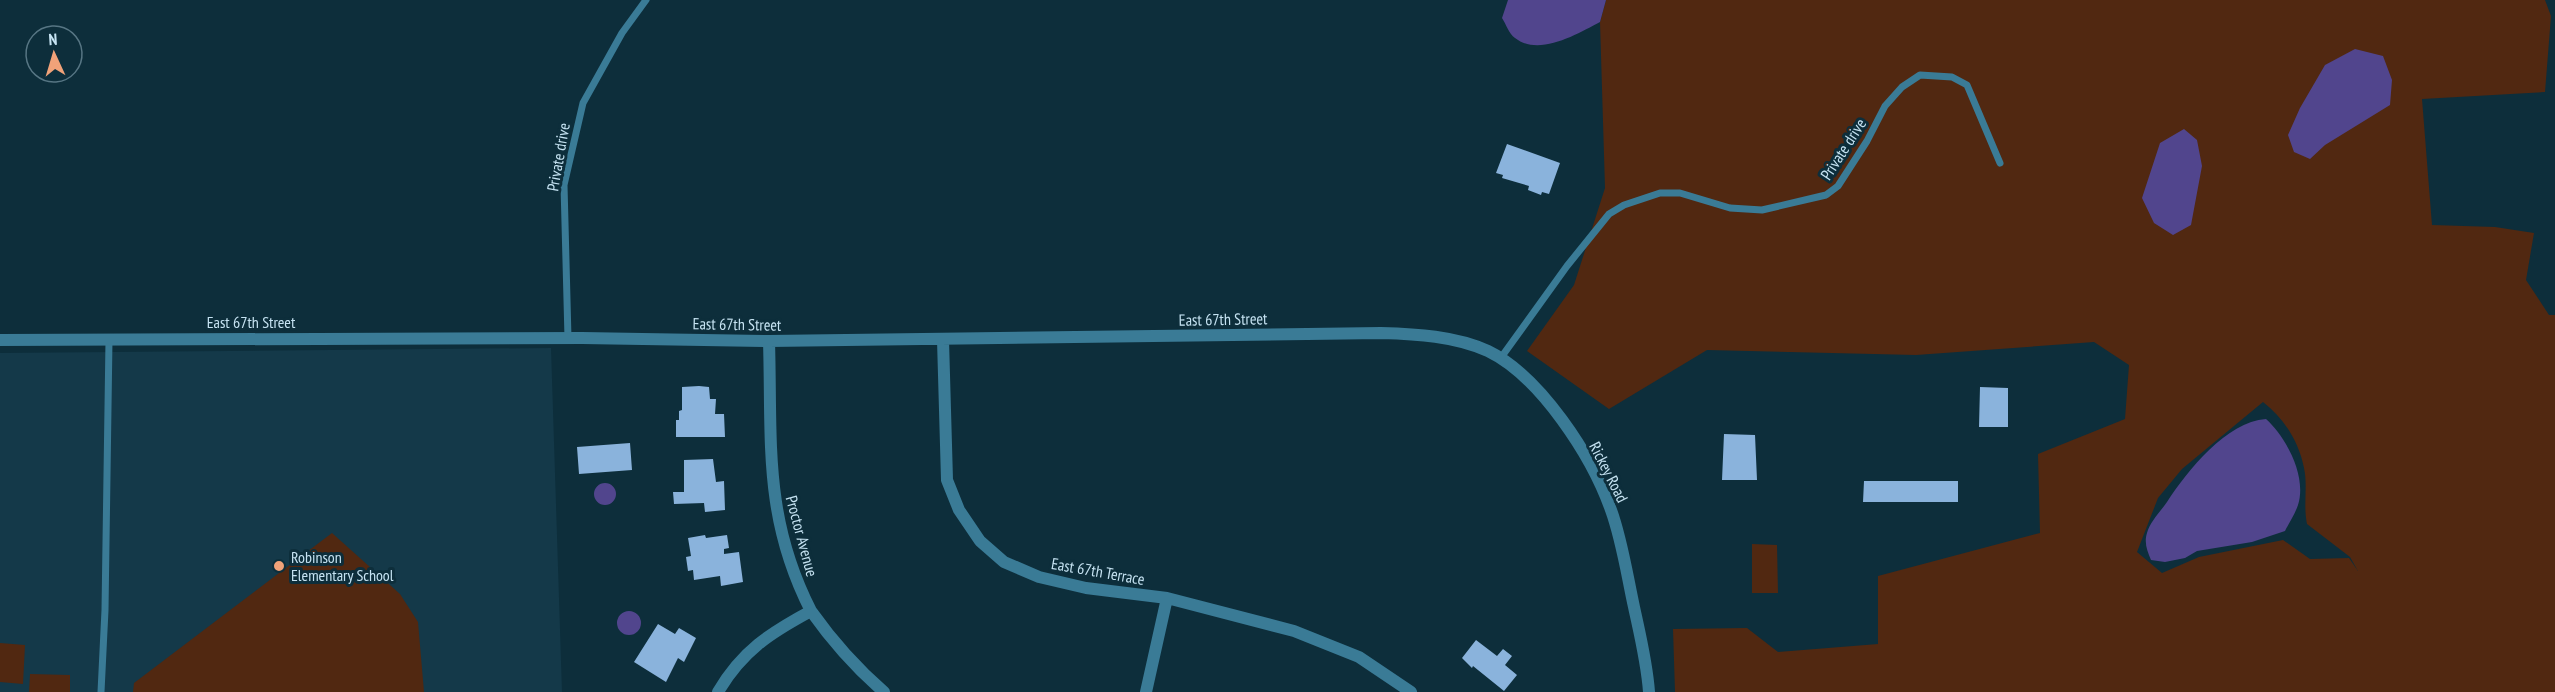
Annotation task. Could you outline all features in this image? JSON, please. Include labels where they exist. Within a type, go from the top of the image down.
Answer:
[{"type":"street","name":"East 67th Street","points":[[0,340],[568,338],[769,341],[1381,333],[1416,334],[1473,346]]},
{"type":"street","name":"East 67th Terrace","points":[[944,340],[947,480],[959,510],[980,541],[1004,562],[1039,577],[1096,590],[1167,598],[1294,632],[1359,657],[1411,692]]},
{"type":"street","name":"Proctor Avenue","points":[[769,341],[774,496],[787,557],[811,611],[857,670],[884,692]]},
{"type":"street","name":"Rickey Road","points":[[1473,346],[1500,359],[1532,384],[1558,414],[1587,460],[1611,510],[1643,648],[1650,692]]},
{"type":"street","points":[[1146,692],[1167,598]]},
{"type":"street","points":[[718,692],[730,671],[751,648],[783,625],[811,611]]},
{"type":"lane","name":"Private drive","points":[[568,338],[564,185],[578,123],[583,103],[621,33],[646,0]]},
{"type":"lane","name":"Private drive","points":[[1500,359],[1567,266],[1609,214],[1624,205],[1660,193],[1680,193],[1730,208],[1762,210],[1826,195],[1838,186],[1867,141],[1885,106],[1902,87],[1920,75],[1952,77],[1967,86],[2000,163]]},
{"type":"lane","points":[[101,692],[105,610],[109,340]]},
{"type":"shaded area","points":[[1508,0],[1606,0],[1600,22],[1558,42],[1535,45],[1515,38],[1509,31],[1502,18]]},
{"type":"shaded area","points":[[1606,0],[2545,0],[2551,16],[2545,92],[2422,99],[2432,225],[2495,227],[2534,233],[2526,280],[2549,315],[2555,315],[2555,692],[1675,692],[1673,629],[1747,628],[1778,652],[1878,644],[1878,576],[2040,533],[2038,454],[2125,419],[2129,365],[2094,342],[1916,355],[1707,350],[1609,409],[1527,351],[1574,285],[1605,188],[1600,22]],"holes":[[[2263,402],[2290,431],[2302,458],[2307,524],[2350,557],[2358,571],[2349,558],[2310,559],[2283,540],[2199,557],[2162,573],[2137,552],[2158,498],[2182,469]]]},
{"type":"shaded area","points":[[2355,49],[2383,56],[2392,80],[2390,105],[2325,145],[2310,159],[2294,152],[2288,135],[2300,108],[2325,65]]},
{"type":"shaded area","points":[[2184,129],[2197,140],[2202,166],[2191,225],[2173,235],[2154,223],[2142,198],[2160,143]]},
{"type":"shaded area","name":"Robinson Elementary School","points":[[551,348],[562,692],[0,692],[0,353]]},
{"type":"shaded area","points":[[2266,419],[2288,447],[2300,482],[2298,505],[2285,531],[2252,542],[2197,551],[2185,558],[2165,562],[2151,560],[2146,543],[2148,529],[2197,462],[2223,438],[2237,429],[2251,422]]},
{"type":"shaded area","points":[[605,483],[613,486],[616,494],[613,502],[605,505],[597,502],[594,494],[597,486]]},
{"type":"shaded area","points":[[332,533],[400,594],[418,622],[424,692],[133,692],[134,683]]},
{"type":"shaded area","points":[[1752,544],[1777,545],[1778,593],[1752,593]]},
{"type":"shaded area","points":[[629,611],[638,614],[641,623],[638,632],[629,635],[620,632],[617,623],[620,614]]},
{"type":"shaded area","points":[[0,643],[25,645],[23,684],[0,682]]},
{"type":"shaded area","points":[[30,674],[70,675],[70,692],[29,692]]},
{"type":"building","points":[[1507,144],[1560,163],[1549,194],[1542,192],[1541,195],[1528,190],[1529,186],[1502,178],[1503,175],[1496,173]]},
{"type":"building","points":[[682,387],[709,387],[710,399],[716,399],[715,414],[724,414],[725,437],[676,437],[676,420],[679,420],[679,411],[682,410]]},
{"type":"building","points":[[1980,387],[2008,388],[2008,427],[1979,427]]},
{"type":"building","points":[[1724,434],[1755,435],[1757,480],[1722,480]]},
{"type":"building","points":[[630,443],[632,470],[579,474],[577,447]]},
{"type":"building","points":[[713,459],[716,482],[724,481],[725,510],[705,512],[704,503],[674,504],[673,492],[684,492],[684,460]]},
{"type":"building","points":[[1864,481],[1958,481],[1958,502],[1863,502]]},
{"type":"building","points":[[705,535],[706,538],[727,535],[729,548],[724,549],[724,554],[739,552],[743,582],[721,586],[720,576],[694,580],[693,570],[688,571],[686,557],[691,556],[688,538]]},
{"type":"building","points":[[658,624],[675,634],[679,628],[696,638],[684,662],[678,658],[666,682],[634,662]]},
{"type":"building","points":[[1476,640],[1497,656],[1503,649],[1512,656],[1505,665],[1517,675],[1504,691],[1462,658]]},
{"type":"place","name":"Robinson Elementary School","points":[[279,566]]}]
